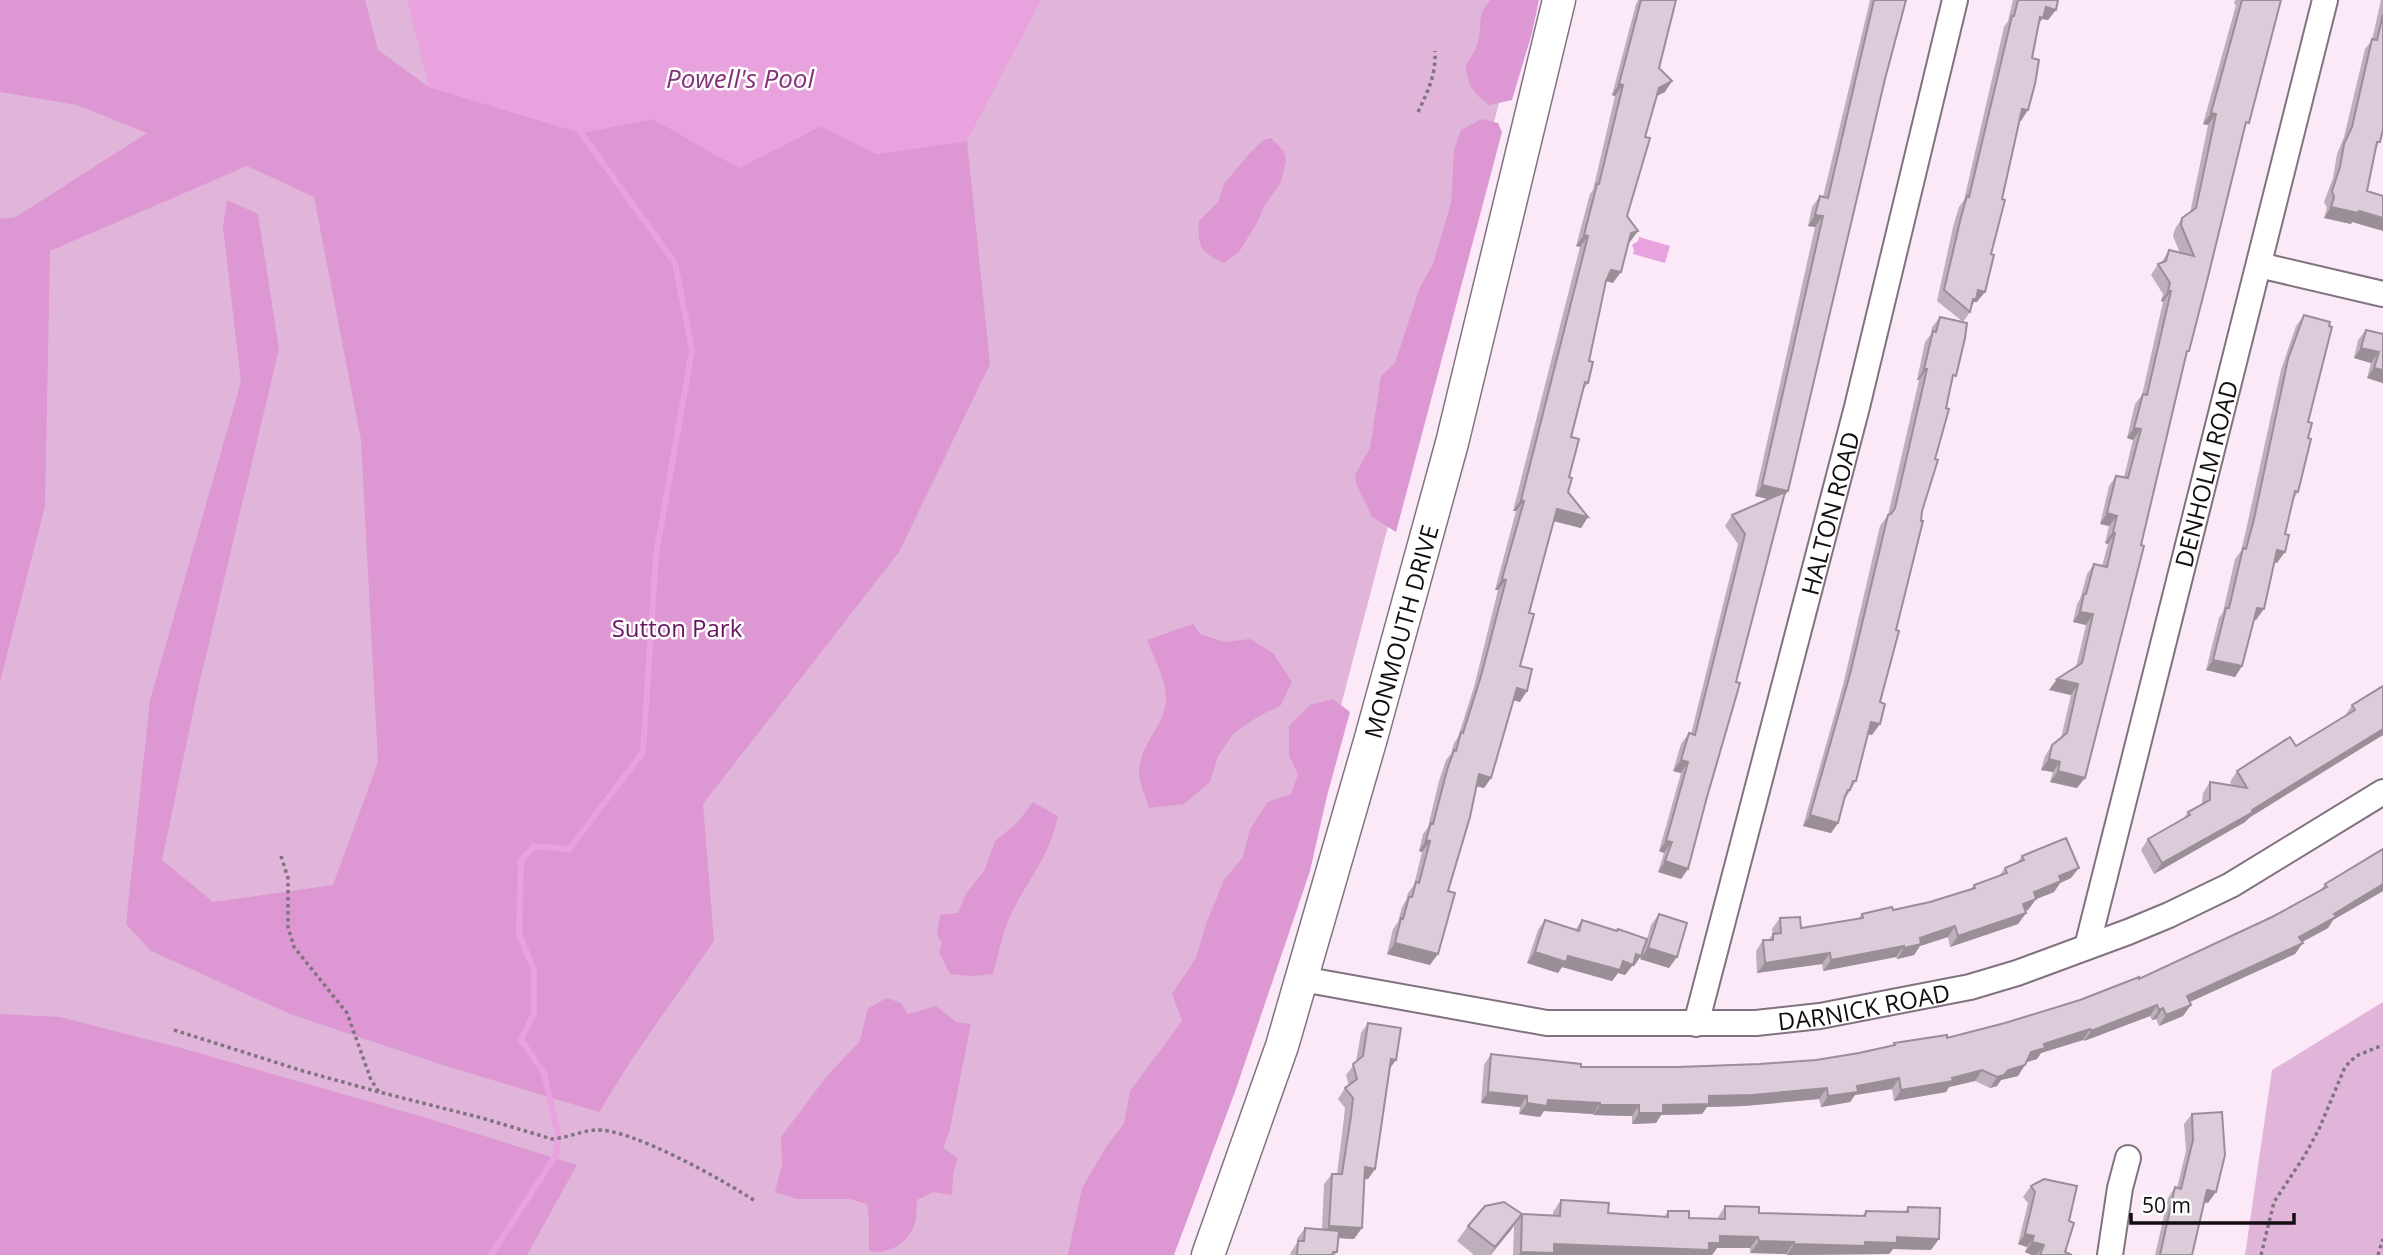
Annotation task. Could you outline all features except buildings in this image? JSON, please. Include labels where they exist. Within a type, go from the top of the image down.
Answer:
[{"type":"street","name":"MONMOUTH DRIVE","points":[[1208,1255],[1282,1046],[1371,738],[1452,443],[1559,0]]},
{"type":"street","name":"HALTON ROAD","points":[[1696,1024],[1857,407],[1955,0]]},
{"type":"street","name":"DENHOLM ROAD","points":[[2087,947],[2172,600],[2325,0]]},
{"type":"street","points":[[2259,265],[2383,294]]},
{"type":"street","name":"DARNICK ROAD","points":[[1302,979],[1547,1023],[1756,1023],[1820,1016],[1970,987],[2017,973],[2169,915],[2214,894],[2383,792]]},
{"type":"street","points":[[2110,1255],[2110,1185],[2128,1158]]},
{"type":"path","points":[[1418,112],[1432,83],[1436,67],[1435,51]]},
{"type":"path","points":[[281,856],[288,878],[288,927],[294,947],[346,1013],[371,1080],[379,1091]]},
{"type":"path","points":[[174,1030],[303,1071],[552,1139],[563,1139],[596,1130],[620,1133],[709,1173],[755,1201]]},
{"type":"path","points":[[2261,1255],[2274,1202],[2310,1146],[2345,1067],[2356,1056],[2383,1045]]},
{"type":"path","points":[[2378,1255],[2383,1239]]},
{"type":"green space","name":"Sutton Park","points":[[0,0],[1526,0],[1269,980],[1164,1255],[0,1255]]},
{"type":"green space","points":[[0,0],[365,0],[378,50],[429,87],[581,133],[653,119],[739,168],[821,126],[877,154],[967,141],[990,364],[899,552],[703,804],[714,941],[632,1059],[599,1112],[446,1066],[290,1014],[151,951],[126,924],[150,700],[241,382],[223,227],[227,200],[258,214],[279,349],[198,689],[162,860],[213,902],[333,885],[378,762],[361,440],[314,197],[247,166],[50,251],[45,506],[0,682],[0,219],[16,217],[147,133],[77,105],[0,92]]},
{"type":"green space","points":[[1490,0],[1539,0],[1512,100],[1489,105],[1472,88],[1466,65],[1478,42],[1482,15]]},
{"type":"green space","points":[[1482,119],[1498,123],[1502,132],[1396,532],[1372,517],[1355,475],[1370,448],[1381,376],[1395,363],[1420,287],[1433,264],[1451,203],[1454,150],[1461,130]]},
{"type":"green space","points":[[1271,138],[1284,151],[1286,161],[1281,182],[1239,252],[1224,263],[1210,256],[1202,248],[1199,221],[1218,202],[1224,184],[1249,154],[1263,140]]},
{"type":"green space","points":[[1193,624],[1200,634],[1224,642],[1250,639],[1273,653],[1292,682],[1281,705],[1234,733],[1218,756],[1210,782],[1184,804],[1149,808],[1140,781],[1140,761],[1162,717],[1166,697],[1161,675],[1147,640]]},
{"type":"green space","points":[[1333,699],[1350,712],[1310,871],[1236,1089],[1174,1255],[1068,1255],[1082,1188],[1108,1144],[1124,1124],[1130,1091],[1182,1021],[1172,994],[1196,958],[1224,880],[1243,857],[1250,829],[1268,802],[1291,794],[1298,775],[1289,755],[1289,726],[1310,705]]},
{"type":"green space","points":[[1033,802],[1058,816],[1045,854],[1010,917],[993,974],[950,974],[939,952],[942,943],[937,934],[940,915],[958,913],[966,894],[985,869],[995,841],[1018,822]]},
{"type":"green space","points":[[887,998],[901,1003],[908,1014],[936,1006],[956,1022],[971,1024],[950,1129],[943,1148],[958,1158],[953,1174],[952,1195],[933,1192],[917,1200],[915,1223],[908,1236],[897,1246],[877,1252],[869,1251],[867,1204],[850,1199],[796,1199],[775,1192],[782,1165],[781,1137],[826,1077],[860,1041],[868,1008]]},
{"type":"green space","points":[[2383,1002],[2383,1255],[2245,1255],[2272,1070]]},
{"type":"green space","points":[[0,1014],[60,1017],[181,1048],[423,1117],[577,1165],[527,1255],[0,1255]]},
{"type":"water","name":"Powell's Pool","points":[[407,0],[1041,0],[967,141],[877,154],[821,126],[739,168],[653,119],[581,133],[429,87]]},
{"type":"water","points":[[1639,237],[1670,246],[1665,263],[1633,254],[1632,245]]},
{"type":"waterway","points":[[491,1255],[556,1155],[558,1135],[544,1073],[521,1040],[534,1013],[534,970],[519,934],[521,861],[534,846],[569,849],[643,752],[656,555],[692,350],[675,263],[581,133]]}]
